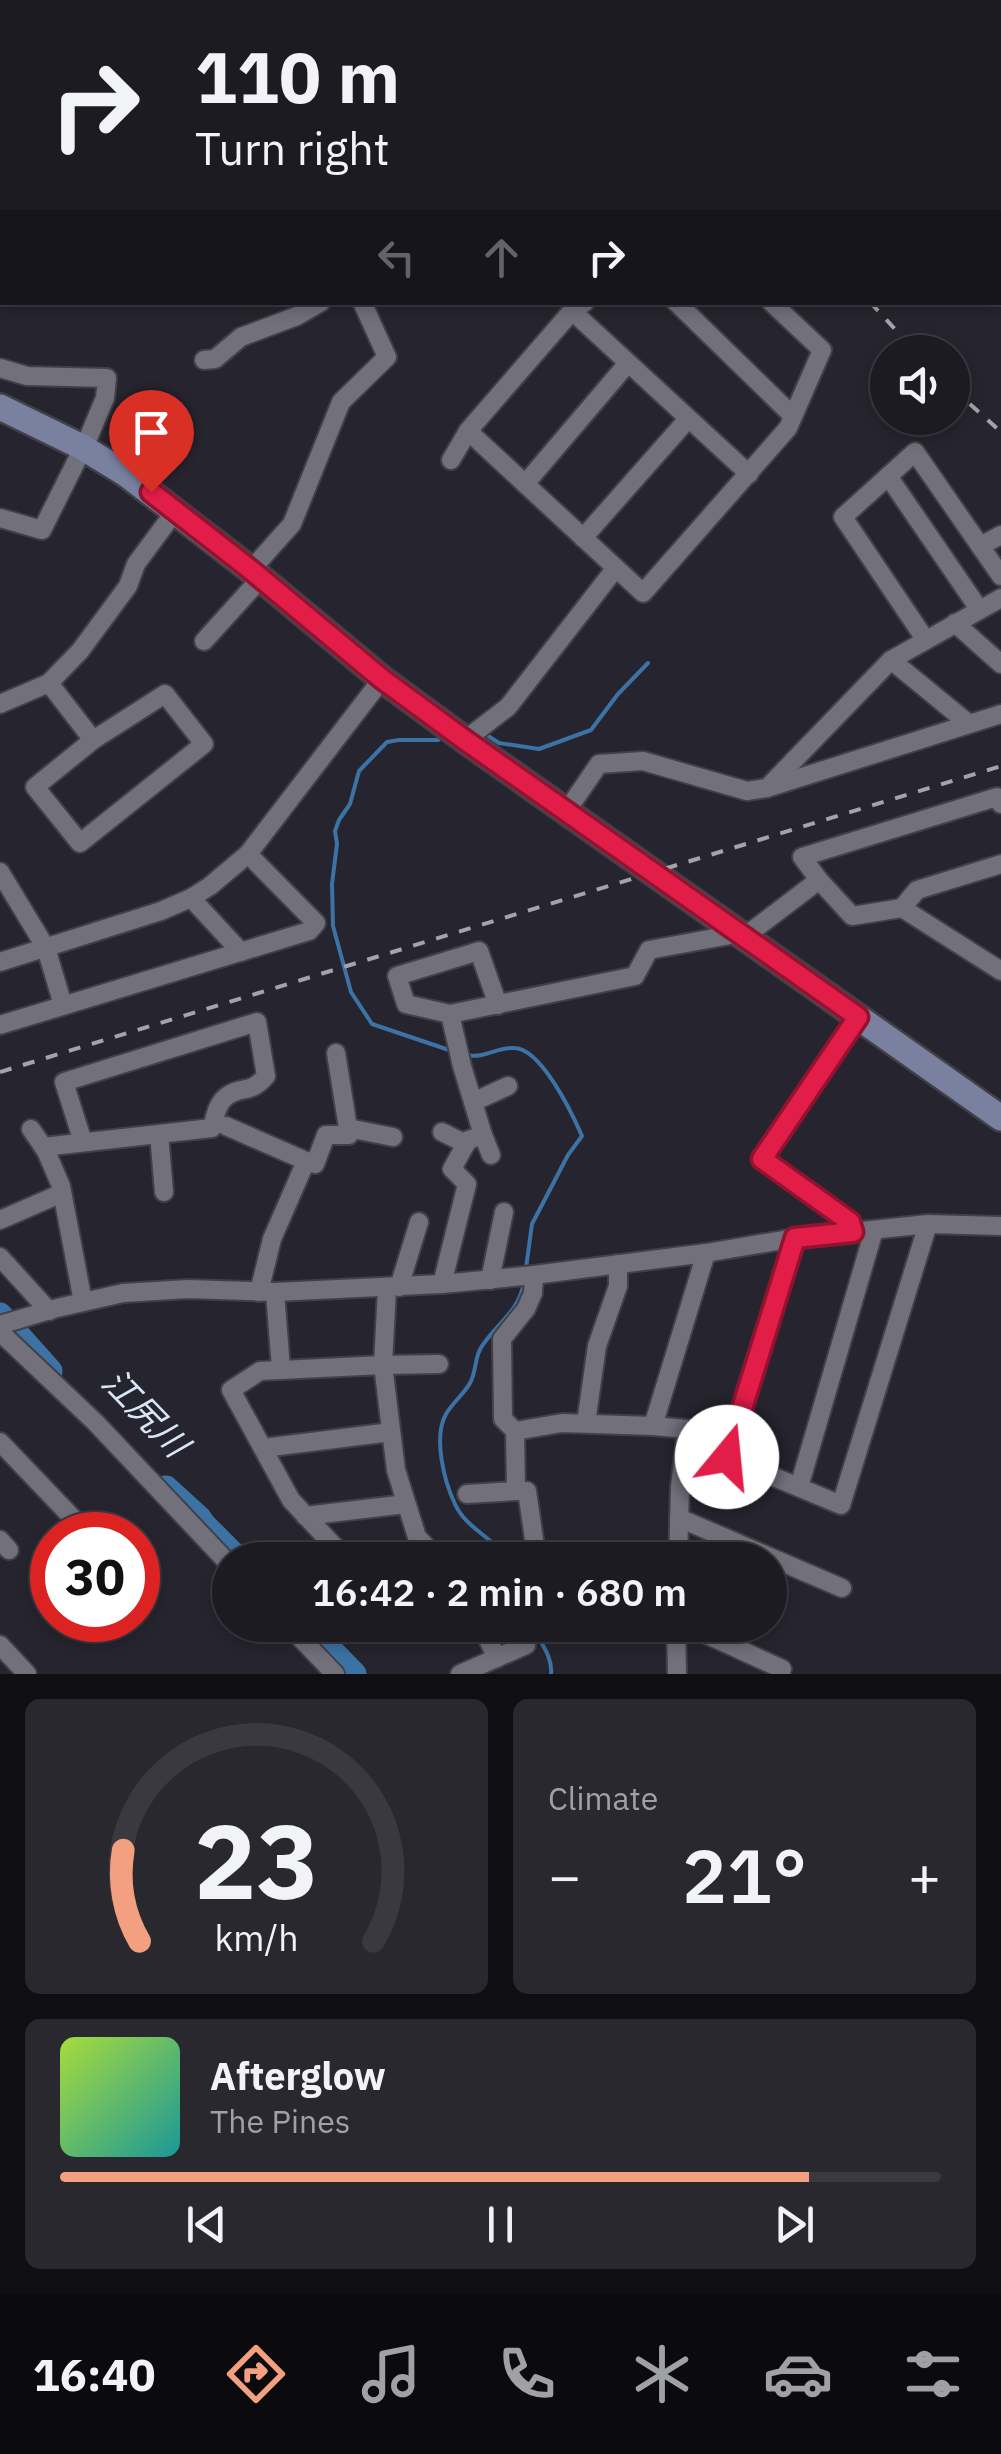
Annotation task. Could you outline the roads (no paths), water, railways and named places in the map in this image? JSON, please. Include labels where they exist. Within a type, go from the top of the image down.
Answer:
[{"type":"street","points":[[204,360],[214,358],[241,337],[316,305]]},
{"type":"street","points":[[204,641],[292,524],[341,402],[387,357],[363,305]]},
{"type":"street","points":[[679,305],[794,416]]},
{"type":"street","points":[[468,430],[643,593],[788,428],[794,416],[822,350],[774,305]]},
{"type":"street","points":[[451,460],[468,430],[578,307],[628,362],[748,474]]},
{"type":"street","points":[[525,484],[628,362]]},
{"type":"street","points":[[0,368],[27,376],[108,378],[105,398],[42,530],[0,518]]},
{"type":"street","points":[[0,407],[82,447],[126,474],[256,574],[382,679],[1001,1118]]},
{"type":"street","points":[[583,538],[688,419]]},
{"type":"street","points":[[925,639],[843,517],[915,452],[1001,576]]},
{"type":"street","points":[[888,476],[979,610]]},
{"type":"street","points":[[0,704],[48,683],[80,651],[128,586],[136,564],[176,510]]},
{"type":"street","points":[[980,546],[1001,535]]},
{"type":"street","points":[[465,740],[508,707],[616,569]]},
{"type":"street","points":[[767,788],[891,660],[1001,598]]},
{"type":"street","points":[[955,623],[1001,664]]},
{"type":"street","points":[[891,660],[969,724]]},
{"type":"street","points":[[0,962],[192,898],[248,854],[382,679]]},
{"type":"street","points":[[48,683],[92,740]]},
{"type":"street","points":[[166,694],[204,744],[80,843],[35,787],[92,740],[166,694]]},
{"type":"street","points":[[566,812],[599,764],[643,761],[747,790],[767,788],[1001,714]]},
{"type":"street","points":[[1000,799],[802,857],[852,916],[902,908],[917,890],[1001,864]]},
{"type":"street","points":[[0,1025],[309,931],[316,923],[248,854]]},
{"type":"street","points":[[0,872],[6,893],[46,948],[63,1005]]},
{"type":"street","points":[[498,1005],[479,951],[396,976],[406,1004],[450,1014],[498,1005],[635,976],[649,950],[752,931],[819,880]]},
{"type":"street","points":[[192,898],[241,952]]},
{"type":"street","points":[[902,908],[1001,971]]},
{"type":"street","points":[[450,1014],[490,1155]]},
{"type":"street","points":[[853,1232],[850,1222],[762,1159],[858,1017]]},
{"type":"street","points":[[44,1147],[212,1128],[218,1106],[228,1095],[256,1087],[266,1076],[257,1022],[64,1082],[83,1142]]},
{"type":"street","points":[[226,1126],[315,1164],[326,1135],[348,1136],[336,1053]]},
{"type":"street","points":[[473,1102],[508,1086]]},
{"type":"street","points":[[348,1128],[393,1137]]},
{"type":"street","points":[[32,1129],[44,1147],[62,1193],[83,1302]]},
{"type":"street","points":[[442,1132],[466,1144]]},
{"type":"street","points":[[158,1134],[164,1192]]},
{"type":"street","points":[[442,1284],[467,1184],[452,1169],[468,1140],[483,1135]]},
{"type":"street","points":[[280,1369],[267,1292],[272,1239],[306,1161]]},
{"type":"street","points":[[0,1220],[62,1193]]},
{"type":"street","points":[[490,1280],[504,1212]]},
{"type":"street","points":[[419,1222],[393,1287],[383,1364],[396,1470],[422,1542]]},
{"type":"street","points":[[686,1440],[842,1505],[928,1224]]},
{"type":"street","points":[[212,1546],[0,1329],[49,1310],[123,1293],[267,1292],[442,1284],[928,1224],[1001,1226]]},
{"type":"street","points":[[799,1487],[874,1230]]},
{"type":"street","points":[[727,1457],[795,1238]]},
{"type":"street","points":[[653,1426],[706,1252]]},
{"type":"street","points":[[0,1257],[49,1310]]},
{"type":"street","points":[[586,1423],[597,1346],[618,1286],[618,1264]]},
{"type":"street","points":[[516,1491],[515,1430],[503,1419],[502,1339],[534,1293],[534,1275]]},
{"type":"street","points":[[330,1542],[290,1500],[231,1390],[260,1372],[280,1369],[439,1364]]},
{"type":"street","points":[[515,1430],[562,1423],[688,1429],[678,1542]]},
{"type":"street","points":[[262,1448],[391,1432]]},
{"type":"street","points":[[0,1442],[68,1512]]},
{"type":"street","points":[[467,1494],[526,1491],[534,1542]]},
{"type":"street","points":[[305,1516],[406,1504]]},
{"type":"street","points":[[679,1518],[842,1588]]},
{"type":"street","points":[[304,1642],[335,1674]]},
{"type":"street","points":[[490,1642],[498,1658]]},
{"type":"street","points":[[676,1674],[679,1642]]},
{"type":"street","points":[[715,1642],[782,1669]]},
{"type":"street","points":[[0,1645],[27,1674]]},
{"type":"street","points":[[460,1674],[526,1645]]},
{"type":"waterway","points":[[485,734],[499,743],[539,749],[591,730],[648,663]]},
{"type":"waterway","points":[[444,736],[438,740],[387,742],[359,771],[350,804],[335,831],[333,926],[351,992],[372,1024],[452,1051]]},
{"type":"waterway","points":[[467,1055],[508,1048],[524,1051],[554,1083],[582,1136],[532,1224],[526,1268]]},
{"type":"waterway","points":[[492,1542],[466,1520],[455,1504],[444,1471],[440,1435],[446,1414],[468,1387],[479,1350],[512,1309],[524,1282]]},
{"type":"waterway","name":"江尻川","points":[[0,1315],[50,1371]]},
{"type":"waterway","name":"江尻川","points":[[166,1488],[221,1542]]},
{"type":"waterway","name":"江尻川","points":[[323,1642],[354,1674]]},
{"type":"waterway","points":[[541,1642],[551,1674]]},
{"type":"railway","points":[[873,305],[900,335]]},
{"type":"railway","points":[[970,404],[1001,432]]},
{"type":"railway","points":[[0,1072],[1001,766]]}]
